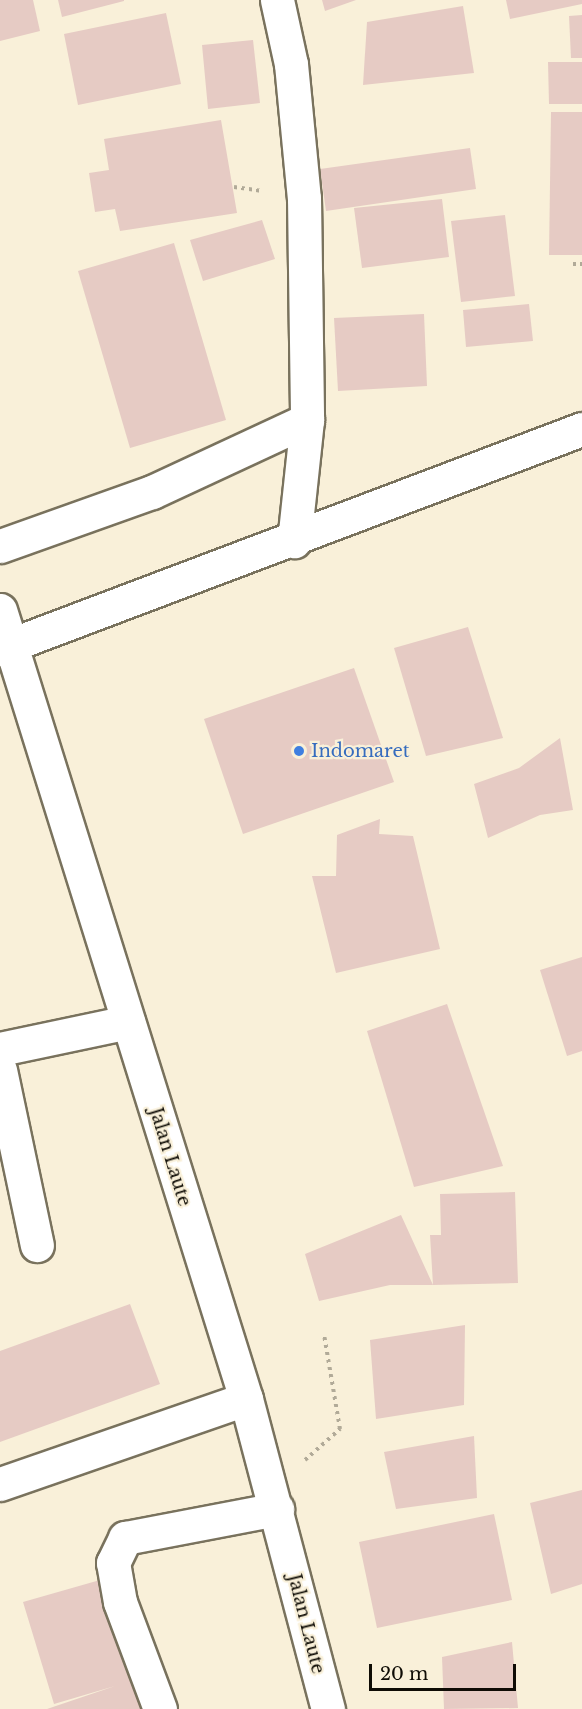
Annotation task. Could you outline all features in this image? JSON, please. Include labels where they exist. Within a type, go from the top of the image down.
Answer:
[{"type":"street","points":[[277,0],[291,64],[304,198],[307,420],[294,541]]},
{"type":"street","points":[[0,546],[152,492],[307,420]]},
{"type":"street","points":[[5,647],[294,541],[582,429]]},
{"type":"street","name":"Jalan Laute","points":[[0,610],[5,647],[128,1022],[246,1400],[328,1709]]},
{"type":"street","points":[[0,1049],[128,1022]]},
{"type":"street","points":[[0,1070],[37,1245]]},
{"type":"street","points":[[0,1484],[246,1400]]},
{"type":"street","points":[[160,1709],[120,1602],[113,1563],[125,1538],[273,1496]]},
{"type":"path","points":[[573,264],[582,264]]},
{"type":"path","points":[[273,1496],[327,1446],[340,1429],[324,1334]]},
{"type":"building","points":[[0,0],[33,0],[40,31],[0,41]]},
{"type":"building","points":[[58,0],[124,0],[124,1],[62,17]]},
{"type":"building","points":[[322,0],[356,0],[325,11]]},
{"type":"building","points":[[506,0],[582,0],[582,4],[510,19]]},
{"type":"building","points":[[463,6],[474,73],[363,85],[367,22]]},
{"type":"building","points":[[166,13],[181,84],[78,105],[64,34]]},
{"type":"building","points":[[582,15],[582,58],[571,58],[569,16]]},
{"type":"building","points":[[253,40],[260,103],[208,109],[202,45]]},
{"type":"building","points":[[548,62],[582,62],[582,104],[549,104]]},
{"type":"building","points":[[551,112],[582,112],[582,255],[549,255]]},
{"type":"building","points":[[221,120],[237,213],[120,231],[115,209],[95,212],[89,173],[109,170],[104,139]]},
{"type":"building","points":[[470,148],[476,189],[326,211],[320,169]]},
{"type":"building","points":[[442,199],[449,257],[362,268],[354,208]]},
{"type":"building","points":[[505,215],[515,296],[461,302],[451,221]]},
{"type":"building","points":[[262,220],[275,259],[203,281],[190,240]]},
{"type":"building","points":[[174,243],[226,420],[130,448],[78,271]]},
{"type":"building","points":[[529,304],[533,341],[466,347],[463,310]]},
{"type":"building","points":[[424,314],[427,386],[338,391],[334,318]]},
{"type":"building","points":[[468,627],[503,738],[426,756],[394,648]]},
{"type":"building","name":"Indomaret","points":[[354,668],[394,782],[243,834],[204,719]]},
{"type":"building","points":[[560,738],[573,810],[540,815],[488,838],[474,784],[519,768]]},
{"type":"building","points":[[380,819],[379,834],[413,836],[440,949],[336,973],[312,876],[336,876],[337,835]]},
{"type":"building","points":[[582,957],[582,1051],[567,1056],[540,970]]},
{"type":"building","points":[[447,1004],[503,1166],[414,1187],[367,1031]]},
{"type":"building","points":[[515,1192],[518,1283],[433,1285],[430,1235],[441,1235],[440,1194]]},
{"type":"building","points":[[401,1215],[433,1285],[390,1285],[319,1301],[305,1254]]},
{"type":"building","points":[[130,1304],[160,1384],[0,1442],[0,1351]]},
{"type":"building","points":[[465,1325],[464,1405],[376,1419],[370,1340]]},
{"type":"building","points":[[474,1436],[477,1498],[396,1509],[384,1452]]},
{"type":"building","points":[[582,1490],[582,1584],[551,1594],[530,1503]]},
{"type":"building","points":[[494,1514],[512,1600],[377,1628],[359,1542]]},
{"type":"building","points":[[107,1578],[148,1709],[47,1709],[115,1686],[54,1704],[23,1602]]},
{"type":"building","points":[[512,1642],[518,1708],[444,1709],[442,1657]]},
{"type":"place","name":"Indomaret","points":[[299,751]]}]
